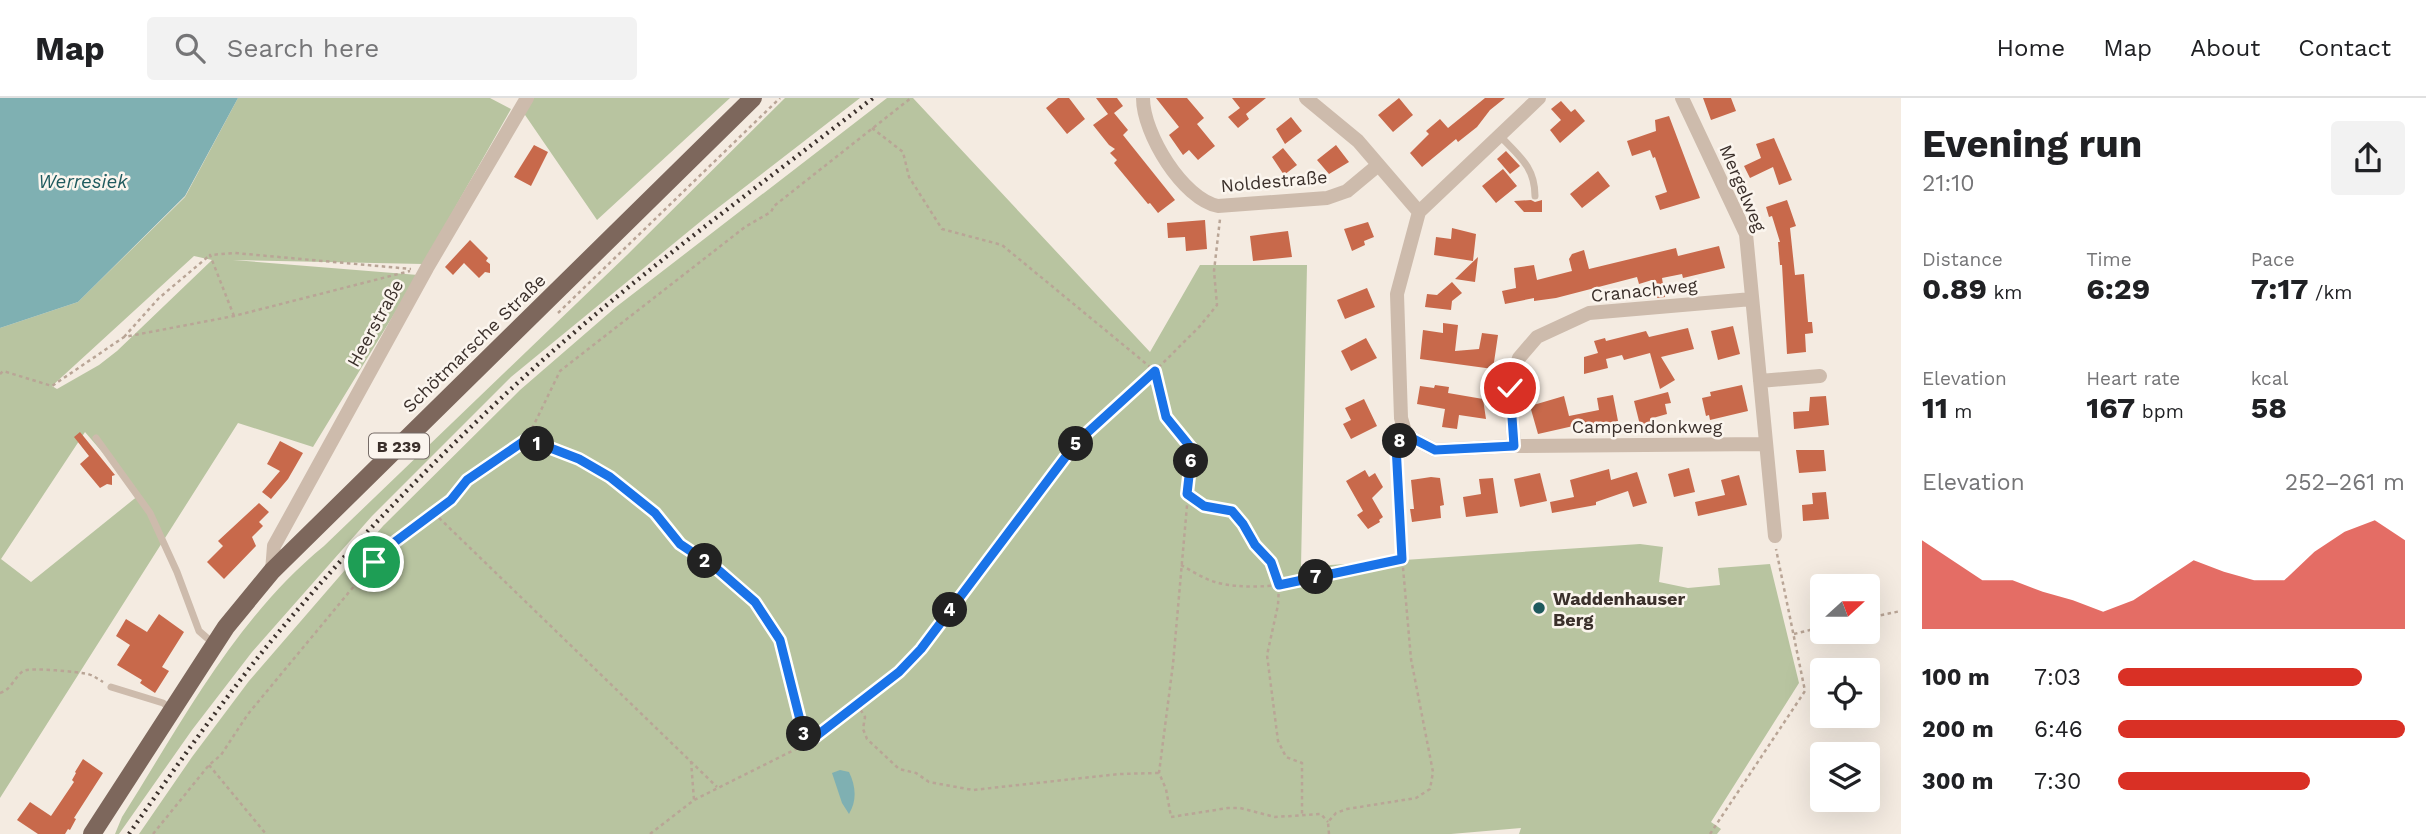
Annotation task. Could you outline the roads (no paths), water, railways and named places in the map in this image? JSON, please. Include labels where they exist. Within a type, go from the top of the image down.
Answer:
[{"type":"main road","name":"Schötmarsche Straße","points":[[92,834],[214,644],[272,572],[754,98]]},
{"type":"street","name":"Heerstraße","points":[[272,572],[274,546],[427,268],[527,98]]},
{"type":"street","name":"Noldestraße","points":[[1143,98],[1146,124],[1156,146],[1197,198],[1207,203],[1218,206],[1327,198],[1347,191],[1377,166]]},
{"type":"street","points":[[1306,98],[1358,141],[1419,212]]},
{"type":"street","points":[[1406,435],[1401,418],[1397,294],[1419,212],[1539,98]]},
{"type":"street","name":"Mergelweg","points":[[1682,98],[1746,234],[1775,536]]},
{"type":"street","name":"Cranachweg","points":[[1514,446],[1510,388],[1519,358],[1537,337],[1590,313],[1752,299]]},
{"type":"street","points":[[1760,381],[1820,376]]},
{"type":"street","name":"Campendonkweg","points":[[1406,435],[1435,450],[1514,446],[1766,444]]},
{"type":"lane","points":[[1499,136],[1532,173],[1535,195]]},
{"type":"lane","points":[[1401,546],[1396,445],[1406,435]]},
{"type":"lane","points":[[96,438],[150,513],[177,572],[199,631],[214,644]]},
{"type":"lane","points":[[111,687],[163,703],[171,709]]},
{"type":"water","name":"Werresiek","points":[[0,98],[238,98],[185,196],[78,302],[0,328]]},
{"type":"water","points":[[840,770],[849,772],[853,783],[854,799],[849,814],[842,803],[832,773]]},
{"type":"railway","points":[[129,834],[194,741],[263,651],[382,516],[445,452],[597,313],[873,98]]},
{"type":"place","name":"Waddenhauser Berg","points":[[1539,608]]}]
